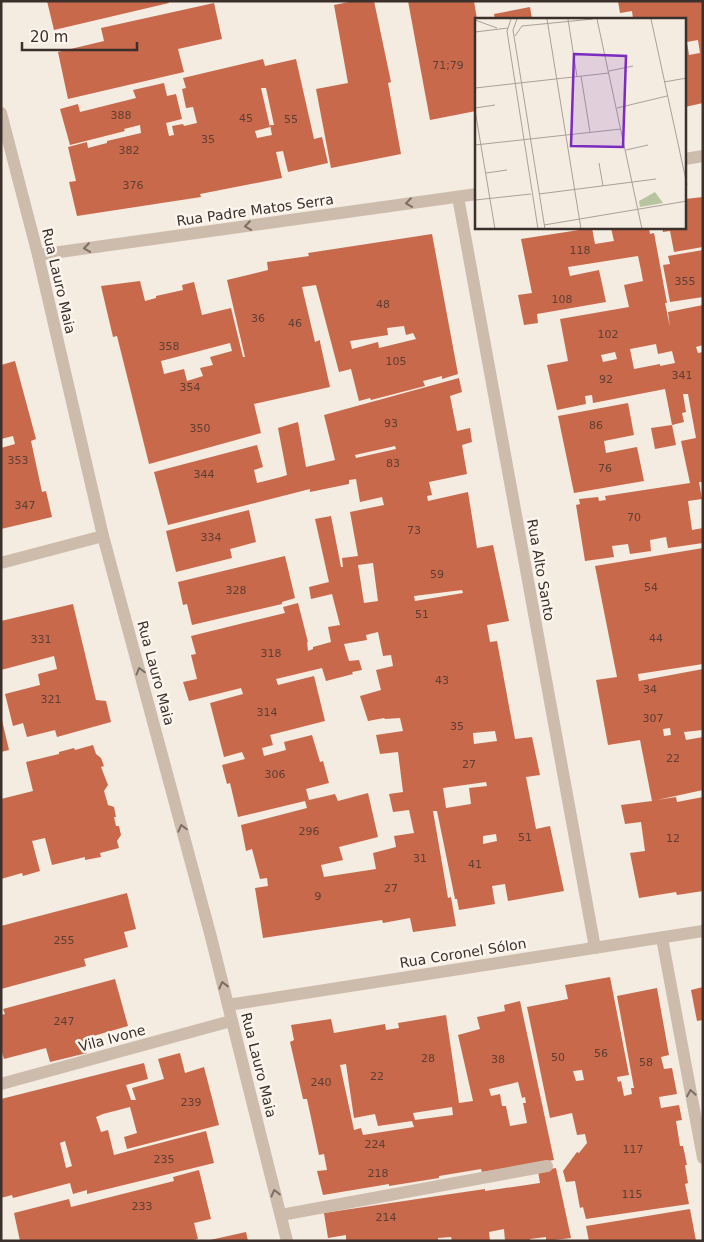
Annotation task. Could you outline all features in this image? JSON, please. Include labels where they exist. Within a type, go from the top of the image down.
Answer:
[{"type":"street","name":"Rua Lauro Maia","points":[[1,112],[38,255],[103,536],[228,1005],[287,1241]]},
{"type":"street","points":[[686,159],[703,156]]},
{"type":"street","name":"Rua Padre Matos Serra","points":[[38,255],[475,194]]},
{"type":"street","name":"Rua Alto Santo","points":[[458,197],[595,948]]},
{"type":"street","points":[[1,564],[103,536]]},
{"type":"street","name":"Rua Coronel Sólon","points":[[228,1005],[703,931]]},
{"type":"street","points":[[662,938],[703,1158]]},
{"type":"street","name":"Vila Ivone","points":[[1,1084],[232,1021]]},
{"type":"street","points":[[281,1215],[548,1166]]},
{"type":"building","points":[[47,1],[168,1],[169,3],[54,30]]},
{"type":"building","points":[[354,1],[374,1],[391,82],[388,83],[401,154],[331,168],[316,89],[348,83],[334,5]]},
{"type":"building","points":[[408,1],[474,1],[477,18],[475,18],[475,111],[430,120]]},
{"type":"building","points":[[618,1],[703,1],[703,103],[686,107],[686,18],[633,18],[632,11],[620,13]],"holes":[[[698,40],[700,53],[689,55],[687,42]]]},
{"type":"building","points":[[214,3],[222,39],[178,49],[184,72],[68,99],[58,52],[104,41],[101,28]]},
{"type":"building","points":[[530,7],[532,18],[495,18],[494,14]]},
{"type":"building","points":[[263,59],[265,66],[296,59],[314,139],[322,137],[328,163],[288,172],[283,151],[276,152],[282,178],[200,194],[201,197],[77,216],[69,182],[76,181],[68,147],[87,142],[88,148],[107,143],[107,141],[141,133],[140,125],[124,129],[125,131],[70,145],[60,109],[78,104],[80,112],[136,98],[133,90],[164,83],[167,96],[176,94],[182,119],[166,123],[169,136],[174,135],[172,126],[197,123],[193,107],[186,108],[182,89],[186,88],[183,78]],"holes":[[[261,88],[266,88],[274,125],[270,125],[272,135],[257,138],[255,131],[270,127]]]},
{"type":"building","points":[[703,197],[703,247],[674,252],[670,231],[663,232],[662,229],[686,229],[686,199]]},
{"type":"building","points":[[592,229],[595,244],[614,241],[611,229],[649,229],[650,234],[654,233],[670,327],[668,312],[703,305],[703,345],[696,347],[698,353],[703,352],[703,482],[699,482],[702,499],[688,501],[692,530],[703,528],[703,543],[668,548],[666,537],[650,540],[651,551],[630,554],[628,544],[612,546],[614,557],[585,561],[576,505],[580,504],[579,499],[598,497],[599,501],[606,500],[605,496],[690,483],[681,441],[696,438],[688,394],[683,394],[686,412],[682,413],[684,422],[672,425],[665,389],[593,403],[592,395],[585,396],[586,404],[557,410],[547,365],[568,361],[560,319],[629,307],[624,285],[643,281],[638,256],[568,267],[570,276],[599,270],[606,302],[537,314],[538,323],[524,325],[518,295],[532,293],[521,239]],"holes":[[[656,344],[658,354],[672,351],[675,363],[634,369],[630,349]],[[615,352],[617,359],[603,362],[601,355]]]},
{"type":"building","points":[[432,234],[458,374],[442,379],[442,376],[423,381],[425,386],[371,400],[370,398],[359,401],[351,369],[339,372],[316,285],[302,287],[315,342],[320,340],[330,387],[254,404],[261,433],[149,464],[117,336],[113,337],[101,286],[140,281],[145,301],[156,298],[156,296],[183,290],[182,285],[194,282],[202,315],[231,308],[243,357],[245,357],[227,280],[268,270],[267,262],[309,256],[308,253]],"holes":[[[404,326],[406,335],[413,333],[416,339],[379,348],[378,342],[352,349],[350,341],[388,335],[387,328]],[[230,343],[232,351],[210,357],[213,365],[200,368],[203,376],[187,381],[184,369],[164,374],[161,361]]]},
{"type":"building","points":[[703,250],[703,297],[670,302],[663,265],[670,264],[668,256]]},
{"type":"building","points":[[15,361],[36,439],[31,441],[42,492],[46,491],[52,517],[1,529],[1,448],[15,444],[13,436],[1,439],[1,365]]},
{"type":"building","points":[[459,378],[462,392],[450,396],[457,431],[470,428],[472,442],[462,445],[467,474],[429,482],[432,495],[427,496],[428,501],[468,492],[477,548],[493,545],[509,621],[487,625],[490,642],[497,641],[515,739],[532,737],[540,775],[526,777],[536,829],[550,826],[564,891],[508,901],[505,884],[492,886],[495,904],[459,910],[457,899],[455,899],[437,811],[433,811],[448,898],[451,897],[456,926],[413,932],[410,918],[383,923],[382,920],[263,938],[255,888],[268,886],[267,878],[260,879],[252,849],[246,851],[241,825],[307,808],[305,801],[238,817],[230,783],[227,784],[222,765],[245,759],[242,752],[224,757],[210,703],[243,694],[241,688],[189,701],[183,682],[197,679],[191,655],[196,654],[191,636],[285,613],[283,607],[298,603],[308,642],[308,651],[313,649],[313,647],[331,642],[328,627],[340,625],[332,594],[311,599],[309,587],[329,582],[315,519],[331,516],[341,567],[343,567],[342,558],[358,556],[350,512],[384,505],[382,497],[360,502],[356,479],[349,480],[349,484],[310,492],[310,489],[168,525],[154,472],[257,445],[263,467],[254,470],[257,483],[287,475],[278,428],[298,422],[306,467],[335,460],[324,415]],"holes":[[[395,446],[396,449],[356,458],[355,455]],[[373,563],[378,601],[364,603],[358,565]],[[462,590],[463,593],[415,601],[414,596]],[[378,632],[383,656],[391,655],[393,666],[376,670],[381,690],[360,696],[368,721],[400,718],[403,731],[376,735],[380,754],[398,752],[403,792],[389,794],[393,812],[409,810],[414,833],[394,836],[396,847],[373,853],[376,869],[324,877],[321,865],[343,860],[339,847],[378,837],[368,793],[338,801],[335,794],[309,800],[306,789],[329,783],[323,761],[320,762],[312,735],[284,742],[286,750],[264,756],[262,748],[273,745],[270,735],[325,721],[314,676],[278,685],[276,679],[322,668],[326,681],[353,674],[352,672],[362,670],[359,660],[349,661],[344,644],[367,640],[366,635]],[[495,731],[497,741],[474,744],[473,733]],[[486,782],[487,786],[469,788],[471,804],[446,808],[443,788]],[[496,834],[497,841],[483,844],[483,836]]]},
{"type":"building","points":[[628,403],[634,435],[604,441],[606,453],[637,447],[644,481],[574,493],[558,416]]},
{"type":"building","points":[[672,425],[676,445],[655,449],[651,428]]},
{"type":"building","points":[[249,510],[256,542],[230,549],[232,558],[176,572],[166,531]]},
{"type":"building","points":[[703,548],[703,664],[638,674],[639,681],[703,669],[703,730],[684,732],[686,740],[703,737],[703,790],[657,800],[676,797],[677,802],[703,797],[703,891],[677,895],[676,892],[639,898],[630,853],[645,851],[641,822],[625,824],[621,805],[652,801],[640,740],[608,745],[596,680],[617,677],[595,566]],"holes":[[[670,728],[671,735],[664,736],[663,729]]]},
{"type":"building","points":[[285,556],[295,598],[282,602],[282,604],[192,625],[187,604],[183,605],[178,582]]},
{"type":"building","points":[[73,604],[96,700],[106,701],[111,722],[57,737],[55,730],[27,737],[23,723],[13,726],[5,694],[40,685],[38,674],[57,669],[54,656],[1,670],[1,621]]},
{"type":"building","points":[[1,721],[9,750],[1,752]]},
{"type":"building","points":[[93,745],[96,754],[101,758],[104,766],[101,767],[108,785],[104,791],[108,805],[114,807],[116,826],[119,826],[121,835],[117,841],[119,848],[100,853],[101,857],[85,860],[85,857],[52,865],[45,838],[32,841],[40,871],[23,876],[22,873],[1,879],[1,799],[33,791],[26,762],[59,754],[59,752],[74,748],[75,750]]},
{"type":"building","points":[[127,893],[136,929],[124,932],[128,947],[84,959],[86,966],[1,989],[1,926]]},
{"type":"building","points":[[610,977],[629,1075],[617,1077],[618,1082],[621,1081],[624,1096],[632,1094],[631,1088],[634,1088],[617,996],[657,988],[669,1055],[661,1057],[664,1069],[672,1068],[677,1094],[659,1097],[661,1108],[679,1105],[682,1120],[676,1121],[680,1146],[683,1146],[687,1165],[685,1165],[688,1183],[685,1184],[689,1204],[586,1219],[583,1207],[580,1208],[575,1181],[566,1182],[563,1171],[577,1152],[579,1153],[587,1143],[585,1134],[577,1135],[572,1113],[550,1118],[527,1007],[568,999],[565,985]],"holes":[[[582,1070],[584,1080],[576,1081],[573,1071]]]},
{"type":"building","points":[[115,979],[128,1026],[83,1039],[87,1053],[50,1062],[46,1048],[4,1059],[1,1049],[1,1015],[5,1014],[3,1009]]},
{"type":"building","points":[[703,987],[703,1020],[697,1021],[691,990]]},
{"type":"building","points":[[520,1001],[554,1160],[482,1172],[481,1169],[439,1176],[439,1178],[323,1195],[317,1171],[327,1170],[324,1154],[319,1155],[307,1099],[303,1099],[290,1042],[294,1040],[291,1025],[331,1019],[334,1033],[385,1024],[386,1030],[399,1028],[398,1023],[446,1015],[459,1103],[473,1101],[458,1035],[480,1029],[477,1017],[505,1011],[504,1005]],"holes":[[[346,1064],[354,1118],[375,1114],[378,1126],[412,1121],[414,1127],[363,1135],[361,1128],[354,1130],[340,1065]],[[518,1082],[522,1098],[525,1097],[526,1103],[523,1103],[527,1123],[510,1126],[506,1106],[502,1106],[500,1094],[491,1096],[489,1089]],[[452,1107],[453,1115],[415,1120],[413,1113]]]},
{"type":"building","points":[[180,1053],[185,1073],[204,1067],[219,1125],[127,1149],[124,1137],[137,1133],[130,1107],[96,1117],[101,1132],[108,1130],[114,1155],[206,1131],[214,1163],[87,1194],[87,1190],[73,1194],[70,1183],[13,1198],[12,1195],[1,1198],[1,1099],[144,1063],[148,1079],[126,1085],[131,1100],[136,1100],[132,1088],[164,1079],[158,1059]],"holes":[[[65,1141],[72,1166],[66,1168],[60,1143]]]},
{"type":"building","points":[[556,1168],[571,1238],[546,1241],[546,1237],[530,1239],[530,1241],[505,1241],[504,1229],[489,1232],[490,1241],[452,1241],[451,1237],[438,1238],[438,1241],[346,1241],[346,1235],[328,1238],[324,1213],[485,1189],[485,1191],[540,1183],[538,1171]]},
{"type":"building","points":[[199,1170],[211,1219],[194,1223],[198,1239],[189,1241],[20,1241],[14,1213],[69,1199],[71,1207],[174,1181],[173,1177]]},
{"type":"building","points":[[690,1209],[696,1241],[589,1241],[586,1226]]},
{"type":"building","points":[[246,1232],[248,1241],[210,1241],[210,1240]]}]
